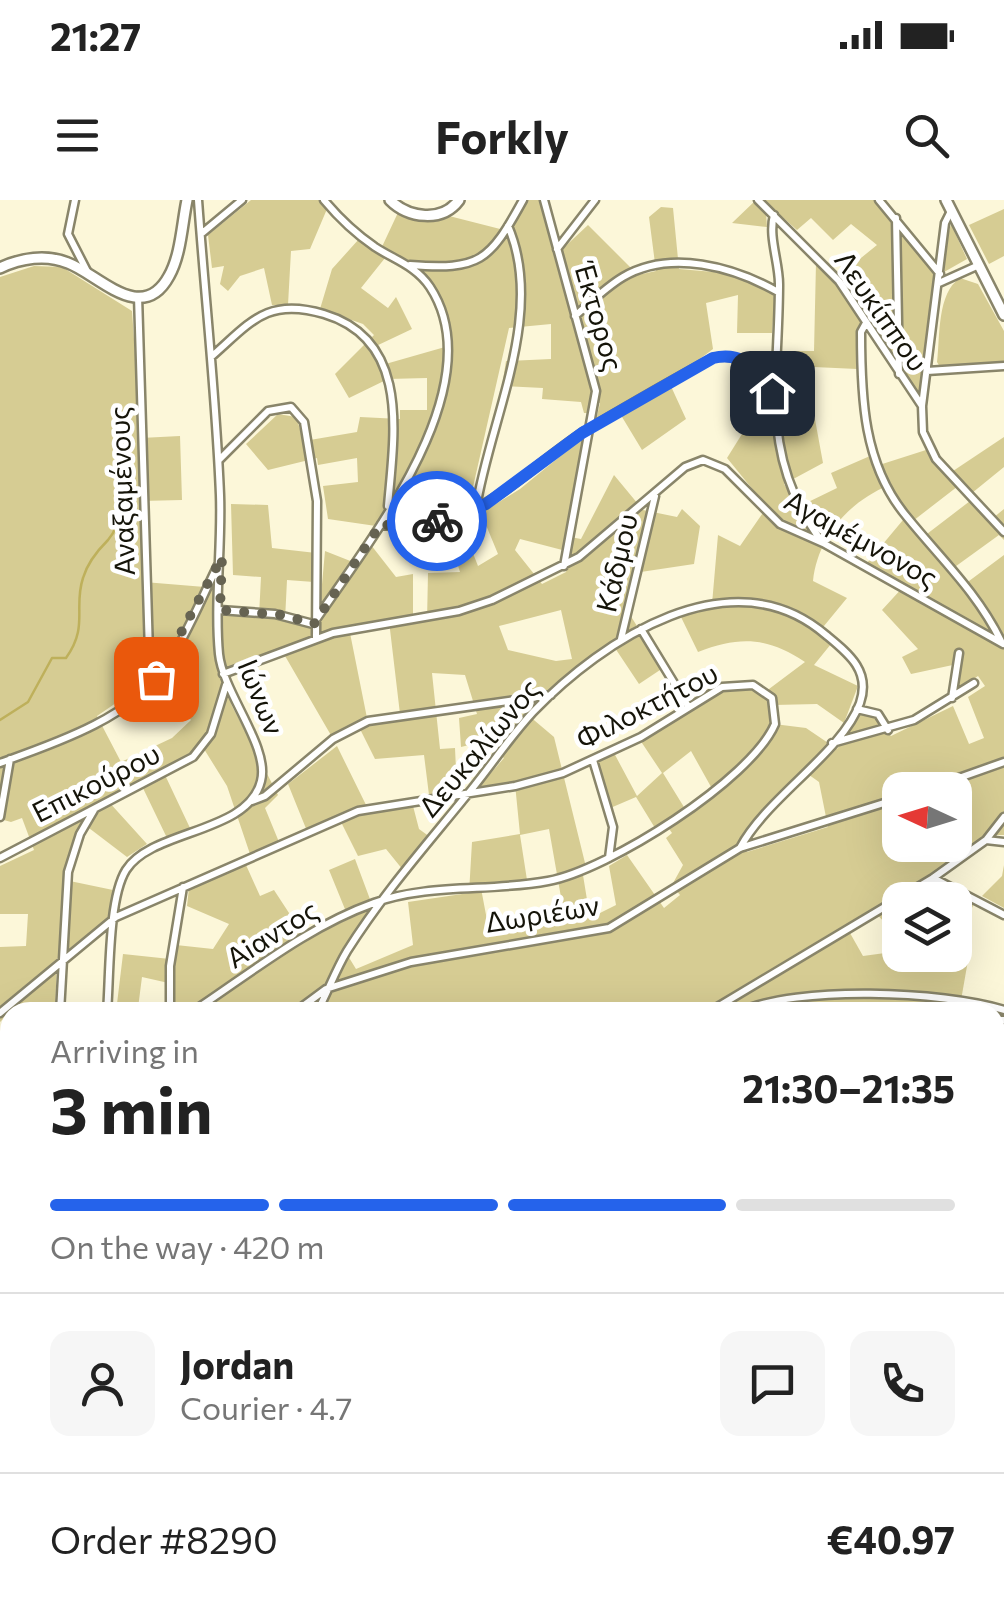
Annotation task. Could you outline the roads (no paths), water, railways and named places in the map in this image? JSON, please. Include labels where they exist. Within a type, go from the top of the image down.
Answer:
[{"type":"main road","points":[[0,268],[45,258],[66,262],[118,294],[138,296],[155,290],[168,278],[187,200]]},
{"type":"main road","points":[[390,200],[404,211],[432,216],[448,211],[458,200]]},
{"type":"main road","points":[[946,200],[1004,315]]},
{"type":"street","points":[[75,200],[68,234],[88,274]]},
{"type":"street","name":"Ιώνων","points":[[198,200],[219,460],[223,674],[262,763],[261,784],[251,802]]},
{"type":"street","points":[[200,235],[242,200]]},
{"type":"street","points":[[314,624],[388,512],[425,441],[447,372],[447,341],[440,307],[429,286],[409,265],[360,235],[324,200]]},
{"type":"street","points":[[409,265],[470,265],[508,226],[523,200]]},
{"type":"street","name":"Έκτορος","points":[[544,200],[596,385],[564,566]]},
{"type":"street","points":[[557,249],[595,200]]},
{"type":"street","points":[[879,200],[939,279]]},
{"type":"street","name":"Λευκίππου","points":[[760,201],[836,277],[922,406]]},
{"type":"street","points":[[952,210],[946,218],[922,406],[923,432],[932,454],[1004,532]]},
{"type":"street","points":[[774,215],[778,292],[772,393],[786,477],[823,543]]},
{"type":"street","points":[[896,218],[899,375]]},
{"type":"street","points":[[476,509],[519,320],[517,249],[508,226]]},
{"type":"street","points":[[575,316],[624,277],[663,266],[699,264],[732,270],[778,292]]},
{"type":"street","points":[[939,279],[979,265]]},
{"type":"street","name":"Αναξαμένους","points":[[138,296],[150,685]]},
{"type":"street","points":[[210,357],[257,316],[275,308],[323,313],[366,334],[383,362],[393,401],[388,512]]},
{"type":"street","points":[[866,323],[861,332],[862,404],[879,468],[905,516],[958,573],[1004,646]]},
{"type":"street","points":[[381,524],[416,526],[476,509],[588,430],[719,356],[750,364],[772,393]]},
{"type":"street","points":[[927,372],[1004,366]]},
{"type":"street","points":[[219,460],[274,408],[291,406],[300,414],[318,512],[316,638]]},
{"type":"street","name":"Αγαμέμνονος","points":[[223,674],[316,638],[472,608],[564,566],[690,464],[712,461],[777,522],[823,543],[1004,646]]},
{"type":"street","name":"Κάδμου","points":[[621,640],[655,496]]},
{"type":"street","points":[[0,763],[107,716],[150,685],[172,657],[222,557]]},
{"type":"street","name":"Δευκαλίωνος","points":[[323,1002],[379,901],[551,695],[621,640],[682,611],[722,604],[759,605],[794,615],[822,630],[856,662],[864,683],[858,709]]},
{"type":"street","points":[[220,610],[282,615],[314,624]]},
{"type":"street","points":[[642,629],[688,706]]},
{"type":"street","points":[[951,699],[959,653]]},
{"type":"street","points":[[831,743],[888,730],[951,699],[974,683]]},
{"type":"street","name":"Φιλοκτήτου","points":[[12,1002],[116,917],[358,811],[531,782],[593,760],[640,737],[722,687],[748,684],[770,693],[776,719],[764,745],[730,777],[609,859],[546,881],[379,901]]},
{"type":"street","name":"Επικούρου","points":[[0,858],[198,753],[211,734],[226,685]]},
{"type":"street","name":"Φιλοκτήτου","points":[[251,802],[262,798],[333,738],[360,724],[551,695]]},
{"type":"street","points":[[740,848],[752,828],[858,709],[878,714],[888,730]]},
{"type":"street","points":[[0,817],[10,759]]},
{"type":"street","points":[[593,760],[613,828],[609,859]]},
{"type":"street","points":[[972,773],[1004,762]]},
{"type":"street","points":[[108,1002],[121,881],[131,864],[251,802]]},
{"type":"street","name":"Δωριέων","points":[[309,1002],[330,987],[461,950],[601,931],[644,910],[740,848],[882,804]]},
{"type":"street","points":[[60,1002],[69,865],[94,810]]},
{"type":"street","points":[[725,1002],[933,878],[986,840],[1004,817]]},
{"type":"street","points":[[986,840],[1004,842]]},
{"type":"street","points":[[933,878],[1004,915]]},
{"type":"street","points":[[170,1002],[170,966],[183,887]]},
{"type":"street","name":"Aiαντος","points":[[207,1002],[296,941],[379,901]]},
{"type":"street","points":[[773,1002],[829,992],[926,1002]]},
{"type":"waterway","points":[[0,720],[28,702],[52,658],[66,658],[73,647],[85,573],[117,524],[121,465]]}]
